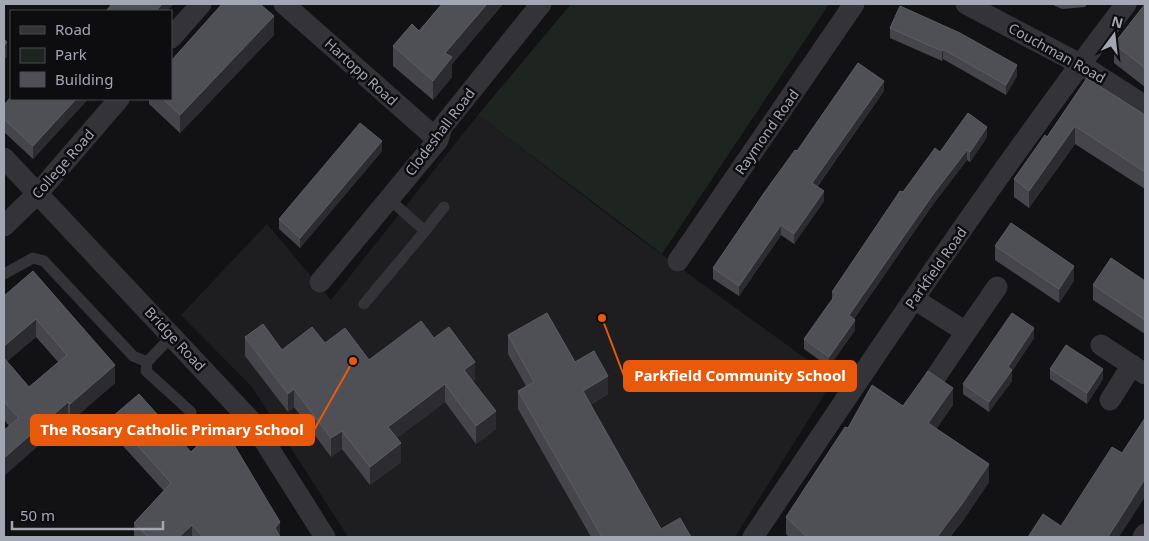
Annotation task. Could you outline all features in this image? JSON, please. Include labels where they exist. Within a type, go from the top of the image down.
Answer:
[{"type":"street","points":[[172,37],[201,4]]},
{"type":"street","name":"Hartopp Road","points":[[284,4],[438,140]]},
{"type":"street","name":"Clodeshall Road","points":[[320,282],[438,140],[442,127],[541,4]]},
{"type":"street","name":"Raymond Road","points":[[678,261],[854,4]]},
{"type":"street","name":"Couchman Road","points":[[966,4],[1080,64],[1145,106]]},
{"type":"street","name":"Parkfield Road","points":[[753,537],[914,299],[1080,64],[1126,4]]},
{"type":"street","name":"College Road","points":[[4,226],[38,193],[118,100]]},
{"type":"street","name":"Bridge Road","points":[[4,158],[253,423],[324,537]]},
{"type":"street","points":[[935,378],[997,287]]},
{"type":"street","points":[[914,299],[966,332]]},
{"type":"street","points":[[1100,345],[1139,370],[1110,400]]},
{"type":"lane","points":[[389,199],[425,231]]},
{"type":"lane","points":[[364,304],[444,207]]},
{"type":"lane","points":[[4,274],[33,258],[44,261],[133,356],[147,362]]},
{"type":"lane","points":[[172,336],[147,362],[146,371],[191,412]]},
{"type":"shaded area","points":[[478,115],[632,233],[834,379],[735,537],[348,537],[252,387],[181,315],[267,224],[331,300]]},
{"type":"green space","points":[[571,4],[829,4],[662,254],[478,115]]},
{"type":"building","points":[[112,4],[162,4],[157,10],[107,10]]},
{"type":"building","points":[[222,4],[260,4],[274,16],[180,115],[164,100],[172,100],[172,60]]},
{"type":"building","points":[[442,4],[487,4],[445,53],[452,57],[433,81],[393,46],[412,24],[419,31]]},
{"type":"building","points":[[1145,4],[1145,68],[1114,44]]},
{"type":"building","points":[[900,6],[960,33],[1017,65],[1006,85],[943,49],[942,51],[890,28]]},
{"type":"building","points":[[858,63],[884,81],[812,183],[824,191],[794,234],[781,225],[739,286],[713,268],[764,193],[795,150],[797,151]]},
{"type":"building","points":[[1087,78],[1145,115],[1145,172],[1075,126],[1029,191],[1014,179],[1045,135],[1047,137]]},
{"type":"building","points":[[10,98],[10,100],[75,100],[33,146],[4,119],[4,105]]},
{"type":"building","points":[[968,113],[987,127],[970,152],[967,150],[934,193],[849,315],[855,320],[829,357],[804,339],[836,294],[832,292],[900,191],[903,192],[935,148],[940,152]]},
{"type":"building","points":[[360,123],[382,141],[300,238],[279,219]]},
{"type":"building","points":[[1011,223],[1074,266],[1059,289],[995,246]]},
{"type":"building","points":[[1111,258],[1145,281],[1145,320],[1093,285]]},
{"type":"building","points":[[33,271],[115,365],[70,404],[68,402],[4,458],[4,430],[19,418],[4,402],[4,358],[29,387],[67,355],[36,319],[4,346],[4,296]]},
{"type":"building","points":[[547,313],[575,362],[594,351],[608,376],[583,391],[661,529],[680,518],[691,537],[602,537],[518,391],[534,382],[508,335]]},
{"type":"building","points":[[1012,313],[1034,328],[1008,367],[1012,370],[989,402],[963,384]]},
{"type":"building","points":[[421,321],[434,338],[449,327],[475,362],[464,370],[496,411],[476,426],[445,384],[388,427],[401,443],[370,467],[342,431],[331,438],[294,389],[288,394],[245,337],[263,324],[282,350],[312,327],[325,343],[345,328],[369,360]]},
{"type":"building","points":[[1066,345],[1103,369],[1087,393],[1050,369]]},
{"type":"building","points":[[928,371],[953,388],[928,423],[989,464],[962,504],[937,537],[807,537],[786,517],[845,427],[848,428],[872,385],[903,406]]},
{"type":"building","points":[[139,394],[191,452],[218,425],[236,443],[234,445],[280,522],[275,528],[280,537],[203,537],[192,525],[179,537],[148,537],[134,523],[171,483],[112,417]]},
{"type":"building","points":[[1145,418],[1145,479],[1108,537],[1028,537],[1043,514],[1061,526],[1112,447],[1122,453]]},
{"type":"place","name":"Parkfield Community School","points":[[602,318]]},
{"type":"place","name":"The Rosary Catholic Primary School","points":[[353,361]]}]
